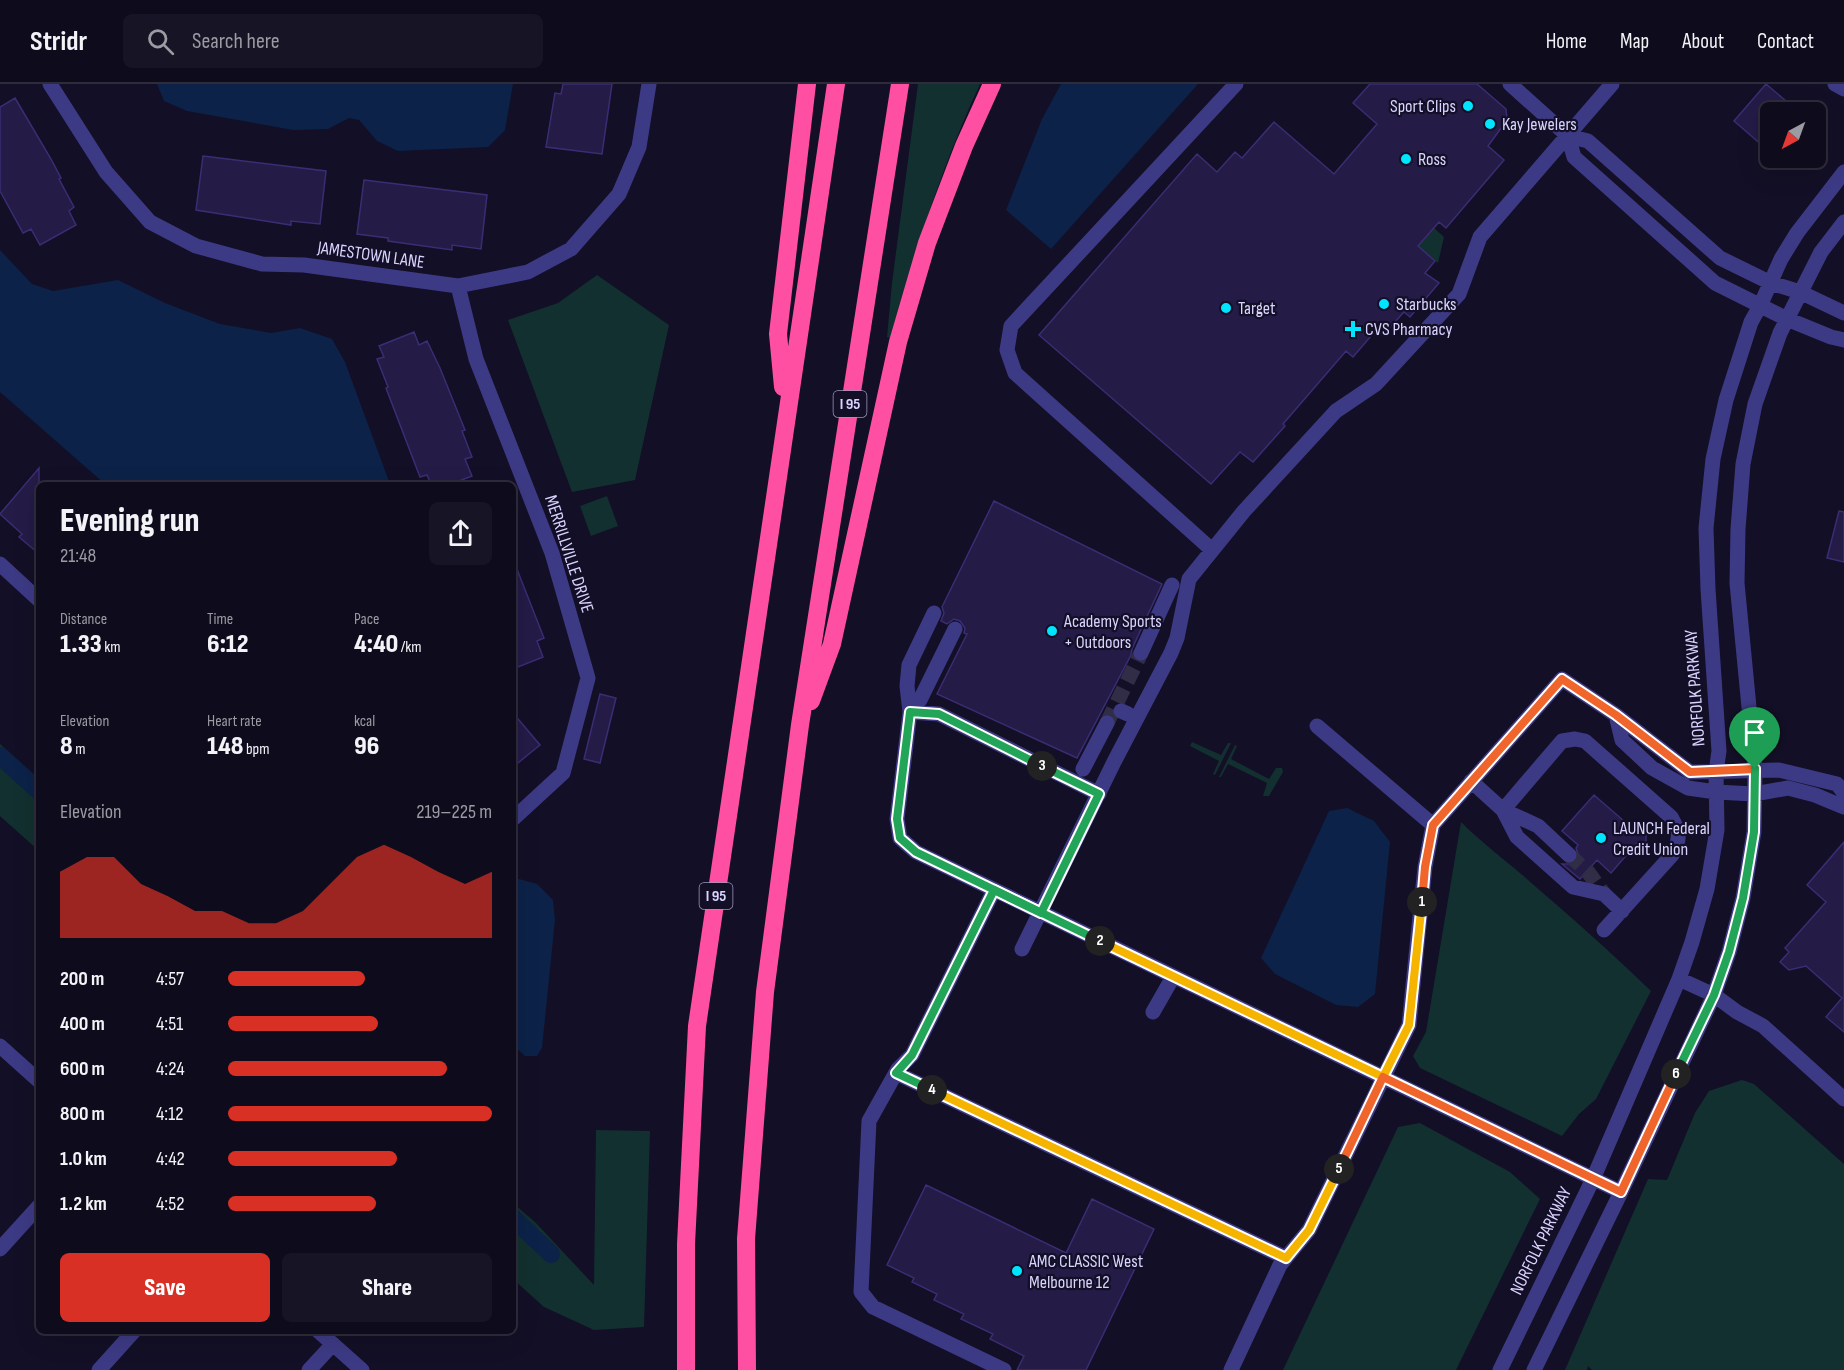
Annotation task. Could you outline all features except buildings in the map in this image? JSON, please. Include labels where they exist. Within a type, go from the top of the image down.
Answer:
[{"type":"highway","points":[[786,425],[778,334],[807,84]]},
{"type":"highway","name":"I 95","points":[[686,1370],[686,1244],[697,1026],[836,84]]},
{"type":"highway","name":"I 95","points":[[747,1370],[746,1239],[765,992],[800,724],[900,84]]},
{"type":"highway","points":[[800,724],[825,667],[832,644],[898,342],[927,243],[964,146],[992,84]]},
{"type":"street","name":"JAMESTOWN LANE","points":[[50,84],[106,172],[150,222],[196,246],[262,264],[304,265],[458,286],[528,272],[571,249],[618,194],[639,147],[648,84]]},
{"type":"street","points":[[1212,550],[1015,373],[1007,350],[1011,326],[1236,84]]},
{"type":"street","points":[[1509,84],[1568,136],[1588,141],[1720,258],[1771,283],[1800,292],[1844,313]]},
{"type":"street","points":[[1022,949],[1171,653],[1177,638],[1189,579],[1244,511],[1336,411],[1376,384],[1459,294],[1480,237],[1612,84]]},
{"type":"street","points":[[1835,84],[1844,89]]},
{"type":"street","points":[[1568,136],[1574,158],[1715,283],[1787,318],[1831,337],[1844,340]]},
{"type":"street","name":"NORFOLK PARKWAY","points":[[1500,1370],[1593,1179],[1679,979],[1707,890],[1717,830],[1716,772],[1719,751],[1708,589],[1707,517],[1713,459],[1726,400],[1751,322],[1781,259],[1797,233],[1844,172]]},
{"type":"street","points":[[1534,1370],[1714,995],[1729,952],[1743,898],[1754,832],[1755,769],[1737,583],[1743,464],[1755,404],[1787,318],[1821,252],[1844,222]]},
{"type":"street","name":"MERRILLVILLE DRIVE","points":[[458,286],[476,359],[552,553],[588,678],[563,773],[516,816]]},
{"type":"street","points":[[0,564],[36,597]]},
{"type":"street","points":[[1141,653],[1171,584]]},
{"type":"street","points":[[934,613],[909,665],[907,686],[910,712],[897,819],[900,838],[916,852],[1621,1192]]},
{"type":"street","points":[[910,712],[920,700],[956,628]]},
{"type":"street","points":[[1231,1370],[1280,1265],[1309,1230],[1409,1025],[1425,867],[1433,825],[1562,679],[1616,715],[1690,772],[1779,770],[1837,784],[1844,793]]},
{"type":"street","points":[[910,712],[939,714],[1099,794]]},
{"type":"street","points":[[1616,715],[1622,740],[1652,768],[1688,788],[1754,794],[1788,788],[1815,795],[1844,807]]},
{"type":"street","points":[[1083,769],[1107,723]]},
{"type":"street","points":[[1317,726],[1433,825]]},
{"type":"street","points":[[1503,810],[1562,741],[1575,739],[1585,741],[1671,817],[1678,830],[1679,842],[1672,855],[1604,930]]},
{"type":"street","points":[[1470,781],[1503,810],[1538,826],[1569,855]]},
{"type":"street","points":[[1503,810],[1517,837],[1573,887],[1604,894],[1622,911]]},
{"type":"street","points":[[994,890],[912,1055],[896,1073],[869,1121],[861,1292],[873,1307],[1004,1370]]},
{"type":"street","points":[[1153,1012],[1173,977]]},
{"type":"street","points":[[1679,979],[1714,995],[1737,1012],[1763,1026],[1844,1099]]},
{"type":"street","points":[[0,1046],[36,1078]]},
{"type":"street","points":[[896,1073],[1286,1258]]},
{"type":"street","points":[[0,1249],[36,1209]]},
{"type":"street","points":[[99,1370],[131,1334]]},
{"type":"street","points":[[322,1334],[362,1370]]},
{"type":"street","points":[[309,1370],[333,1344]]},
{"type":"green space","points":[[918,84],[980,84],[953,146],[930,209],[890,338],[887,337],[892,283]]},
{"type":"green space","points":[[1434,228],[1444,237],[1438,263],[1418,246]]},
{"type":"green space","points":[[597,275],[669,325],[635,480],[572,492],[508,320],[558,303]]},
{"type":"green space","points":[[607,496],[618,526],[591,536],[580,506]]},
{"type":"green space","points":[[1192,742],[1221,755],[1228,743],[1231,743],[1215,775],[1213,774],[1219,761],[1190,746]]},
{"type":"green space","points":[[0,744],[36,776],[36,848],[0,816]]},
{"type":"green space","points":[[1235,745],[1237,746],[1231,759],[1269,779],[1276,768],[1282,768],[1283,772],[1269,796],[1263,796],[1267,783],[1228,764],[1219,777]]},
{"type":"green space","points":[[1461,822],[1587,931],[1651,991],[1596,1099],[1579,1114],[1562,1136],[1420,1068],[1413,1056],[1426,1032]]},
{"type":"green space","points":[[1742,1080],[1754,1084],[1844,1164],[1844,1370],[1592,1370],[1588,1366],[1587,1370],[1565,1370],[1648,1179],[1667,1180],[1695,1113],[1709,1091]]},
{"type":"green space","points":[[1420,1123],[1510,1172],[1540,1199],[1456,1370],[1283,1370],[1398,1127]]},
{"type":"green space","points":[[596,1130],[650,1131],[644,1327],[594,1330],[544,1307],[516,1282],[516,1206],[536,1223],[594,1285]]},
{"type":"water","points":[[157,84],[513,84],[505,130],[488,147],[398,151],[377,141],[359,120],[349,118],[328,129],[293,130],[187,111],[164,101]]},
{"type":"water","points":[[1061,84],[1198,84],[1051,249],[1006,210],[1042,119]]},
{"type":"water","points":[[0,250],[32,284],[53,291],[118,280],[165,303],[220,324],[271,333],[300,328],[332,339],[345,362],[389,482],[103,482],[0,392]]},
{"type":"water","points":[[1347,808],[1374,821],[1390,842],[1375,994],[1358,1007],[1336,1005],[1275,974],[1261,958],[1329,811]]},
{"type":"water","points":[[516,880],[537,884],[553,900],[555,920],[542,1048],[537,1056],[525,1056],[516,1048]]},
{"type":"waterway","points":[[0,756],[36,788]]},
{"type":"waterway","points":[[516,1221],[551,1254]]},
{"type":"tunnel","points":[[1107,723],[1141,653]]},
{"type":"tunnel","points":[[1569,855],[1588,872],[1604,894]]},
{"type":"place","name":"Sport Clips","points":[[1468,106]]},
{"type":"place","name":"Kay Jewelers","points":[[1490,124]]},
{"type":"place","name":"Ross","points":[[1406,159]]},
{"type":"place","name":"Starbucks","points":[[1384,304]]},
{"type":"place","name":"Target","points":[[1226,308]]},
{"type":"place","name":"CVS Pharmacy","points":[[1353,329]]},
{"type":"place","name":"Academy Sports + Outdoors","points":[[1052,631]]},
{"type":"place","name":"LAUNCH Federal Credit Union","points":[[1601,838]]},
{"type":"place","name":"AMC CLASSIC West Melbourne 12","points":[[1017,1271]]},
{"type":"route","points":[[1755,769],[1690,772],[1616,715],[1562,679],[1433,825],[1425,867],[1409,1025],[1383,1077],[1173,977],[1041,913],[994,890],[916,852],[900,838],[897,819],[903,785],[910,712],[939,714],[1099,794],[1041,913],[994,890],[912,1055],[896,1073],[1286,1258],[1309,1230],[1383,1077],[1621,1192],[1714,995],[1729,952],[1743,898],[1754,832],[1755,769]]}]
